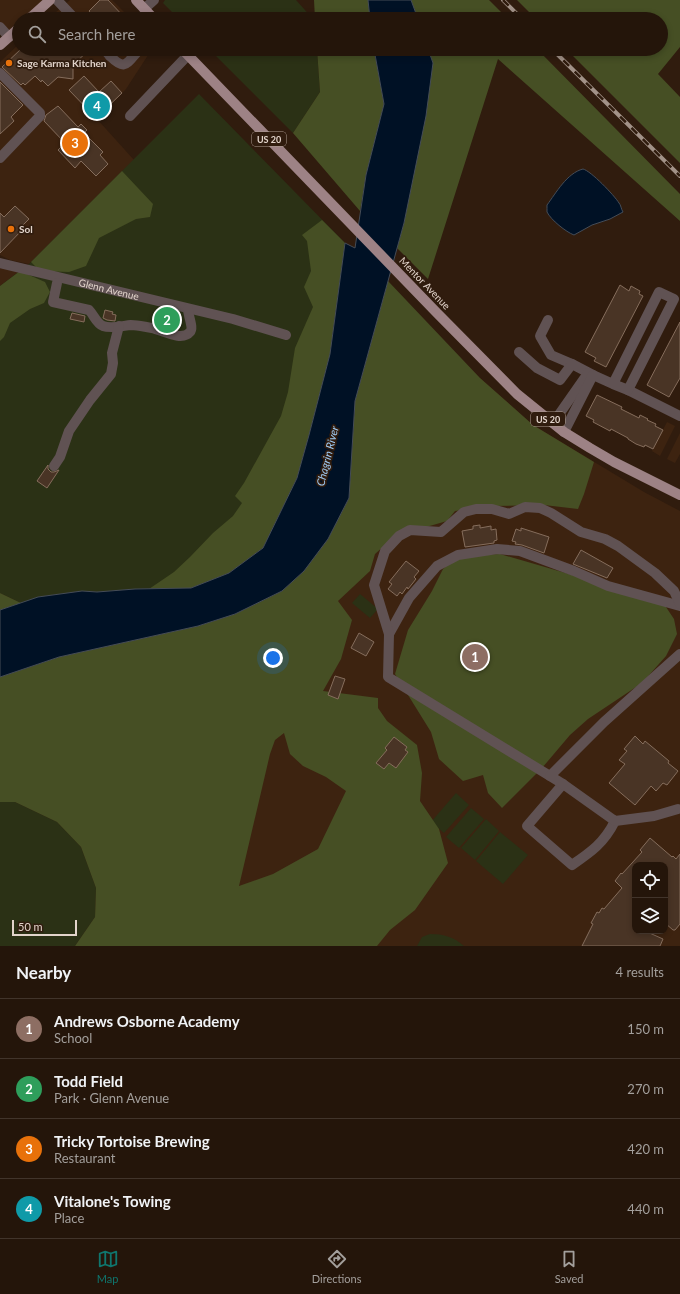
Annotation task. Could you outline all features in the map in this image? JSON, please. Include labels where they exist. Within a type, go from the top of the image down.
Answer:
[{"type":"main road","points":[[37,12],[50,0]]},
{"type":"main road","points":[[136,0],[147,12]]},
{"type":"main road","points":[[0,46],[10,37]]},
{"type":"main road","name":"Mentor Avenue","points":[[189,56],[500,378],[564,432],[614,462],[680,495]]},
{"type":"street","points":[[57,0],[68,12]]},
{"type":"street","points":[[144,9],[154,0]]},
{"type":"street","points":[[0,27],[10,37]]},
{"type":"street","points":[[113,56],[118,64],[122,65],[126,64],[133,56]]},
{"type":"street","points":[[130,116],[182,56]]},
{"type":"street","points":[[0,73],[39,111],[40,116],[0,158]]},
{"type":"street","name":"Glenn Avenue","points":[[0,263],[233,319],[286,335]]},
{"type":"street","points":[[57,283],[53,302],[89,310],[97,322],[107,327],[132,325],[181,336],[192,331],[188,316],[188,309]]},
{"type":"street","points":[[613,384],[659,292],[677,301],[628,390]]},
{"type":"street","points":[[548,320],[540,336],[551,354],[680,416]]},
{"type":"street","points":[[54,466],[60,457],[69,431],[90,400],[111,374],[113,364],[112,353],[119,326]]},
{"type":"street","points":[[519,352],[537,368],[560,380],[572,364]]},
{"type":"street","points":[[553,423],[591,374]]},
{"type":"street","points":[[564,432],[591,374]]},
{"type":"street","points":[[678,809],[654,816],[615,821],[563,784],[388,677],[389,634],[374,585],[385,551],[398,536],[410,530],[441,532],[464,512],[476,509],[492,509],[509,514],[525,507],[546,510],[581,532],[605,539],[618,546],[655,573],[674,591],[680,605]]},
{"type":"street","points":[[389,634],[409,598],[437,566],[458,555],[497,549],[520,551],[574,571],[608,586],[680,605]]},
{"type":"street","points":[[550,776],[604,722],[680,654]]},
{"type":"street","points":[[563,784],[527,826],[572,865],[592,851],[604,840],[615,821]]},
{"type":"shaded area","points":[[0,0],[46,0],[33,12],[12,12],[12,31],[9,34],[0,24]]},
{"type":"shaded area","points":[[70,0],[112,0],[124,12],[56,12]]},
{"type":"shaded area","points":[[12,51],[12,56],[147,56],[126,89],[97,119],[134,160],[29,264],[10,260],[0,255],[0,62]]},
{"type":"shaded area","points":[[0,268],[20,271],[0,286]]},
{"type":"shaded area","points":[[480,378],[533,425],[644,492],[680,511],[680,946],[124,946],[141,901]]},
{"type":"shaded area","points":[[667,422],[675,426],[660,456],[652,451]]},
{"type":"shaded area","points":[[680,433],[680,454],[675,463],[667,459]]},
{"type":"green space","points":[[165,0],[296,0],[307,12],[172,12],[163,3]]},
{"type":"green space","points":[[314,0],[368,0],[369,12],[315,12]]},
{"type":"green space","points":[[411,0],[489,0],[501,12],[415,12]]},
{"type":"green space","points":[[517,0],[680,0],[680,47],[658,74],[680,97],[680,163],[573,56],[668,56],[668,12],[529,12]]},
{"type":"green space","points":[[216,56],[317,56],[320,92],[293,133]]},
{"type":"green space","points":[[317,56],[375,56],[384,104],[366,175],[360,211],[293,133],[320,92]]},
{"type":"green space","points":[[430,56],[544,56],[680,194],[680,221],[498,59],[428,279],[397,248],[404,223],[433,63]]},
{"type":"green space","points":[[199,94],[345,243],[309,435],[191,588],[135,589],[97,592],[82,591],[38,597],[21,603],[0,593],[0,286],[29,264]]},
{"type":"green space","points":[[122,171],[153,204],[150,217],[136,219],[99,238],[86,266],[69,272],[40,271],[31,262]]},
{"type":"green space","points":[[322,220],[345,243],[330,354],[297,478],[263,548],[229,573],[191,588],[149,589],[174,572],[213,533],[233,516],[242,503],[235,496],[244,483],[281,416],[288,392],[295,348],[313,307],[304,287],[311,271],[307,241],[302,235]]},
{"type":"green space","points":[[20,271],[45,282],[50,292],[44,303],[30,309],[10,323],[4,337],[0,341],[0,286]]},
{"type":"green space","points":[[388,281],[480,378],[533,425],[594,462],[578,509],[544,505],[491,506],[455,511],[447,521],[395,536],[375,554],[370,571],[338,601],[352,620],[341,659],[323,691],[378,698],[378,708],[387,721],[417,745],[422,773],[420,801],[439,829],[448,863],[415,910],[390,930],[377,946],[75,946],[95,917],[96,888],[81,847],[57,822],[15,802],[0,802],[0,677],[59,657],[198,626],[235,614],[282,591],[304,571],[328,539],[349,498],[355,401]],"holes":[[[284,733],[290,754],[303,766],[326,777],[346,791],[318,849],[273,874],[239,886],[270,754],[275,740]]]},
{"type":"green space","points":[[500,554],[664,604],[674,619],[677,634],[666,656],[642,683],[588,719],[570,735],[542,768],[502,808],[488,793],[483,775],[463,781],[439,759],[431,732],[395,674],[408,630],[432,591],[443,569],[455,559],[478,555]]},
{"type":"green space","points":[[0,593],[21,603],[0,610]]},
{"type":"green space","points":[[360,594],[378,609],[370,618],[352,603]]},
{"type":"green space","points":[[456,793],[469,805],[444,833],[431,822]]},
{"type":"green space","points":[[0,802],[15,802],[57,822],[81,847],[96,888],[95,917],[75,946],[0,946]]},
{"type":"green space","points":[[471,808],[484,819],[459,848],[446,837]]},
{"type":"green space","points":[[486,819],[499,831],[475,860],[461,848]]},
{"type":"green space","points":[[500,832],[528,855],[503,884],[476,861]]},
{"type":"green space","points":[[430,934],[448,937],[456,940],[464,946],[417,946],[422,937]]},
{"type":"water","points":[[368,0],[411,0],[415,12],[369,12]]},
{"type":"water","name":"Chagrin River","points":[[375,56],[430,56],[433,63],[426,116],[404,223],[355,401],[349,498],[328,539],[304,571],[282,591],[235,614],[198,626],[59,657],[0,677],[0,610],[38,597],[82,591],[97,592],[135,589],[191,588],[229,573],[263,548],[297,478],[309,435],[330,354],[345,243],[355,248],[366,175],[384,104]]},
{"type":"water","points":[[583,169],[608,189],[620,204],[623,212],[610,219],[592,225],[574,235],[563,229],[552,219],[547,212],[547,205],[567,179],[577,171]]},
{"type":"building","points":[[100,0],[108,0],[119,12],[90,12],[89,11]]},
{"type":"building","points":[[14,56],[83,56],[73,65],[73,79],[58,77],[48,86],[35,76],[25,85],[23,83],[21,85],[2,67]]},
{"type":"building","points":[[84,76],[99,92],[111,81],[122,93],[96,118],[69,90]]},
{"type":"building","points":[[0,82],[23,105],[11,117],[14,121],[0,134]]},
{"type":"building","points":[[58,106],[78,127],[81,124],[87,130],[84,133],[103,152],[100,155],[108,164],[96,176],[81,161],[75,168],[58,150],[65,143],[44,121],[46,115]]},
{"type":"building","name":"Sol","points":[[15,206],[29,219],[20,228],[22,230],[0,253],[0,213],[4,217]]},
{"type":"building","points":[[620,285],[629,291],[631,286],[640,291],[639,294],[643,296],[606,367],[594,361],[596,358],[585,352]]},
{"type":"building","points":[[105,310],[113,312],[112,314],[116,315],[115,321],[103,318]]},
{"type":"building","points":[[72,313],[85,316],[84,322],[70,319]]},
{"type":"building","points":[[680,322],[680,378],[669,397],[647,385]]},
{"type":"building","points":[[597,395],[622,407],[621,409],[639,418],[640,415],[648,419],[647,420],[656,424],[655,426],[663,430],[653,449],[645,445],[644,447],[636,444],[611,429],[610,431],[593,422],[594,420],[586,416]]},
{"type":"building","points":[[48,465],[48,469],[51,472],[59,470],[47,488],[37,481]]},
{"type":"building","points":[[480,525],[480,528],[491,526],[491,530],[496,529],[497,540],[494,541],[494,543],[465,547],[462,531],[473,529],[473,526]]},
{"type":"building","points":[[521,528],[549,537],[544,553],[515,544],[516,542],[512,541],[516,529],[521,531]]},
{"type":"building","points":[[581,550],[613,568],[607,578],[573,564]]},
{"type":"building","points":[[406,561],[419,571],[414,577],[416,579],[408,589],[407,587],[402,594],[400,592],[397,596],[388,589],[392,584],[389,582]]},
{"type":"building","points":[[359,633],[374,642],[366,656],[351,648]]},
{"type":"building","points":[[335,676],[345,679],[338,699],[328,695]]},
{"type":"building","points":[[635,736],[643,744],[645,741],[669,761],[668,763],[678,771],[667,785],[663,783],[656,791],[651,786],[635,805],[609,783],[625,764],[619,760],[627,751],[624,749]]},
{"type":"building","points":[[394,737],[407,747],[405,750],[408,752],[396,768],[389,763],[384,769],[376,763],[387,750],[385,748]]},
{"type":"building","points":[[650,838],[672,857],[673,856],[676,859],[680,854],[680,924],[675,930],[668,926],[668,862],[633,862],[642,852],[640,850]]},
{"type":"building","points":[[632,863],[632,934],[652,934],[663,939],[660,946],[582,946],[597,912],[599,913],[602,908],[604,909],[622,888],[615,881],[621,873],[622,874]]},
{"type":"railway","points":[[503,0],[515,12]]},
{"type":"railway","points":[[559,56],[680,176]]},
{"type":"place","name":"Sage Karma Kitchen","points":[[9,63]]},
{"type":"place","name":"Vitalone's Towing","points":[[97,106]]},
{"type":"place","name":"Tricky Tortoise Brewing","points":[[75,143]]},
{"type":"place","name":"Sol","points":[[11,229]]},
{"type":"place","name":"Todd Field","points":[[167,320]]},
{"type":"place","name":"Andrews Osborne Academy","points":[[475,657]]}]
